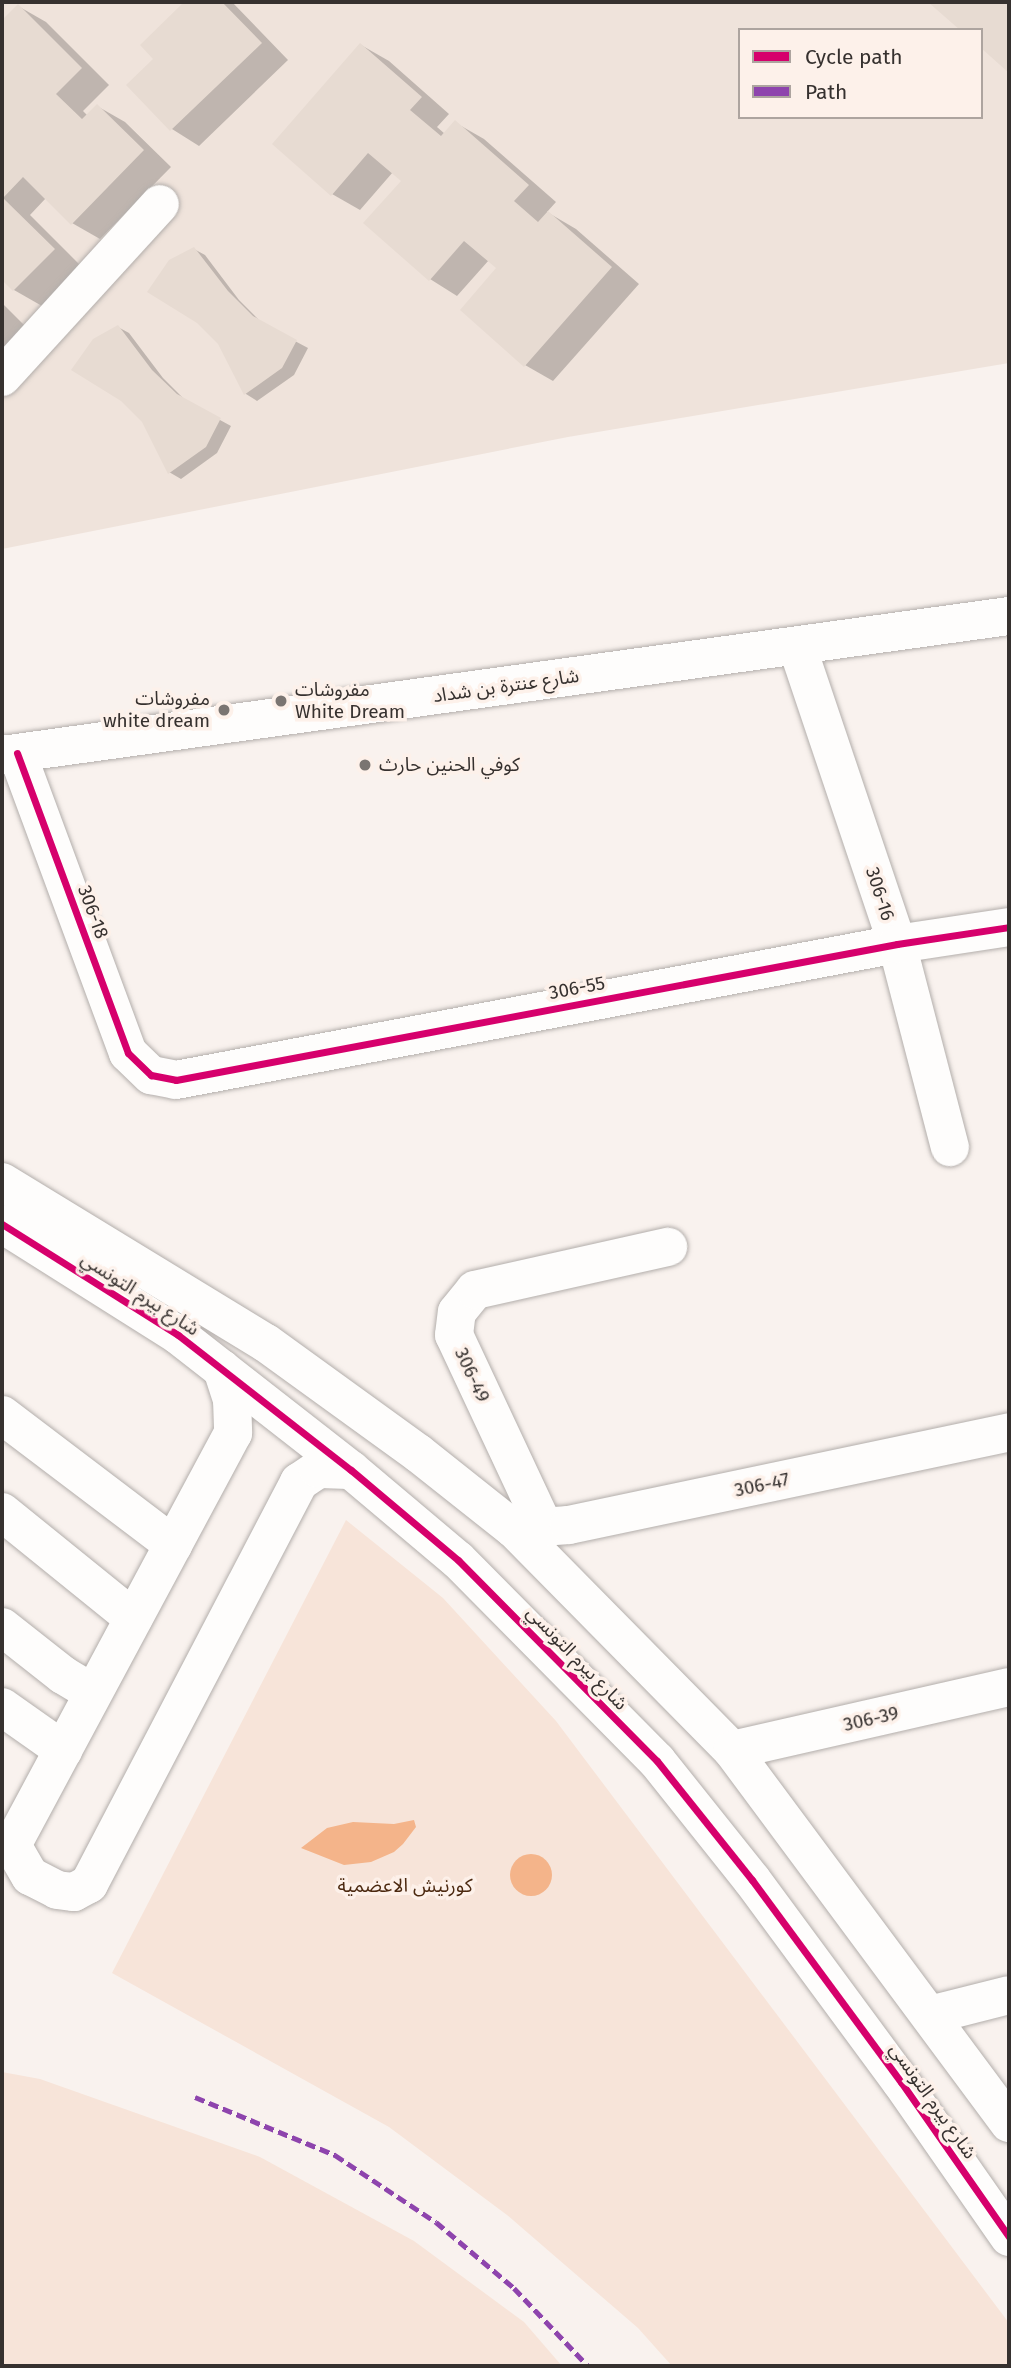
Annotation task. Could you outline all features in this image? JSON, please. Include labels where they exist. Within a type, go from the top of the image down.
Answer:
[{"type":"street","points":[[2,377],[160,204]]},
{"type":"street","name":"شارع عنترة بن شداد","points":[[9,754],[1009,616]]},
{"type":"street","name":"306-16","points":[[797,646],[897,944],[950,1147]]},
{"type":"street","name":"306-18","points":[[9,754],[128,1053],[151,1076]]},
{"type":"street","name":"306-55","points":[[151,1076],[176,1080],[897,944],[1009,927]]},
{"type":"street","name":"شارع بيرم التونسي","points":[[2,1182],[266,1343],[529,1528],[732,1750],[1009,2123]]},
{"type":"street","name":"شارع بيرم التونسي","points":[[2,1224],[178,1335],[351,1470],[458,1560],[657,1762],[761,1891],[901,2082],[1009,2237]]},
{"type":"street","name":"306-49","points":[[529,1528],[454,1335],[457,1312],[475,1290],[668,1247]]},
{"type":"street","points":[[222,1369],[232,1399],[233,1433],[63,1750],[11,1824],[12,1845],[30,1876],[57,1890],[74,1892],[89,1884],[299,1482],[318,1469],[351,1470]]},
{"type":"street","points":[[2,1415],[173,1545]]},
{"type":"street","name":"306-47","points":[[529,1528],[569,1525],[1009,1432]]},
{"type":"street","points":[[2,1512],[132,1618]]},
{"type":"street","points":[[2,1627],[63,1675],[93,1693]]},
{"type":"street","name":"306-39","points":[[732,1750],[1009,1687]]},
{"type":"street","points":[[2,1707],[63,1750]]},
{"type":"street","points":[[930,2015],[1009,1995]]},
{"type":"shaded area","points":[[2,2],[1009,2],[1009,363],[568,437],[2,549]]},
{"type":"shaded area","points":[[414,1820],[416,1827],[403,1844],[394,1852],[371,1862],[344,1865],[301,1848],[327,1828],[353,1822],[394,1824]]},
{"type":"shaded area","points":[[531,1854],[546,1860],[552,1875],[546,1890],[531,1896],[516,1890],[510,1875],[516,1860]]},
{"type":"green space","name":"كورنيش الاعضمية","points":[[346,1520],[443,1598],[556,1721],[1009,2323],[1009,2366],[672,2366],[638,2328],[507,2215],[389,2127],[112,1973]]},
{"type":"green space","points":[[2,2072],[40,2079],[260,2157],[414,2241],[524,2322],[562,2366],[2,2366]]},
{"type":"building","points":[[184,2],[222,2],[262,43],[170,131],[126,85],[153,59],[140,45]]},
{"type":"building","points":[[928,2],[1009,2],[1009,73],[983,50],[983,28],[958,28]]},
{"type":"building","points":[[18,4],[82,68],[56,94],[82,119],[97,104],[144,150],[71,225],[23,177],[3,198],[55,249],[13,291],[2,280],[2,20]]},
{"type":"building","points":[[360,43],[422,97],[410,110],[441,136],[455,120],[529,185],[514,201],[538,222],[548,211],[612,267],[524,367],[460,310],[496,268],[464,241],[429,281],[363,223],[401,181],[368,153],[331,196],[272,144]]},
{"type":"building","points":[[194,247],[228,291],[253,316],[297,340],[282,368],[244,395],[218,344],[197,323],[147,292],[169,260]]},
{"type":"building","points":[[118,325],[152,370],[177,394],[221,418],[206,447],[168,474],[142,422],[121,401],[71,370],[93,339]]},
{"type":"marked path","points":[[195,2097],[335,2155],[436,2222],[514,2288],[588,2366]]},
{"type":"cycle path","points":[[17,753],[128,1053],[151,1075],[176,1080],[897,944],[1009,927]]},
{"type":"cycle path","points":[[2,1224],[178,1335],[351,1470],[458,1560],[657,1761],[752,1880],[901,2082],[1009,2237]]},
{"type":"place","name":"مفروشات White Dream","points":[[281,701]]},
{"type":"place","name":"مفروشات white dream","points":[[224,710]]},
{"type":"place","name":"كوفي الحنين حارث","points":[[365,765]]}]
